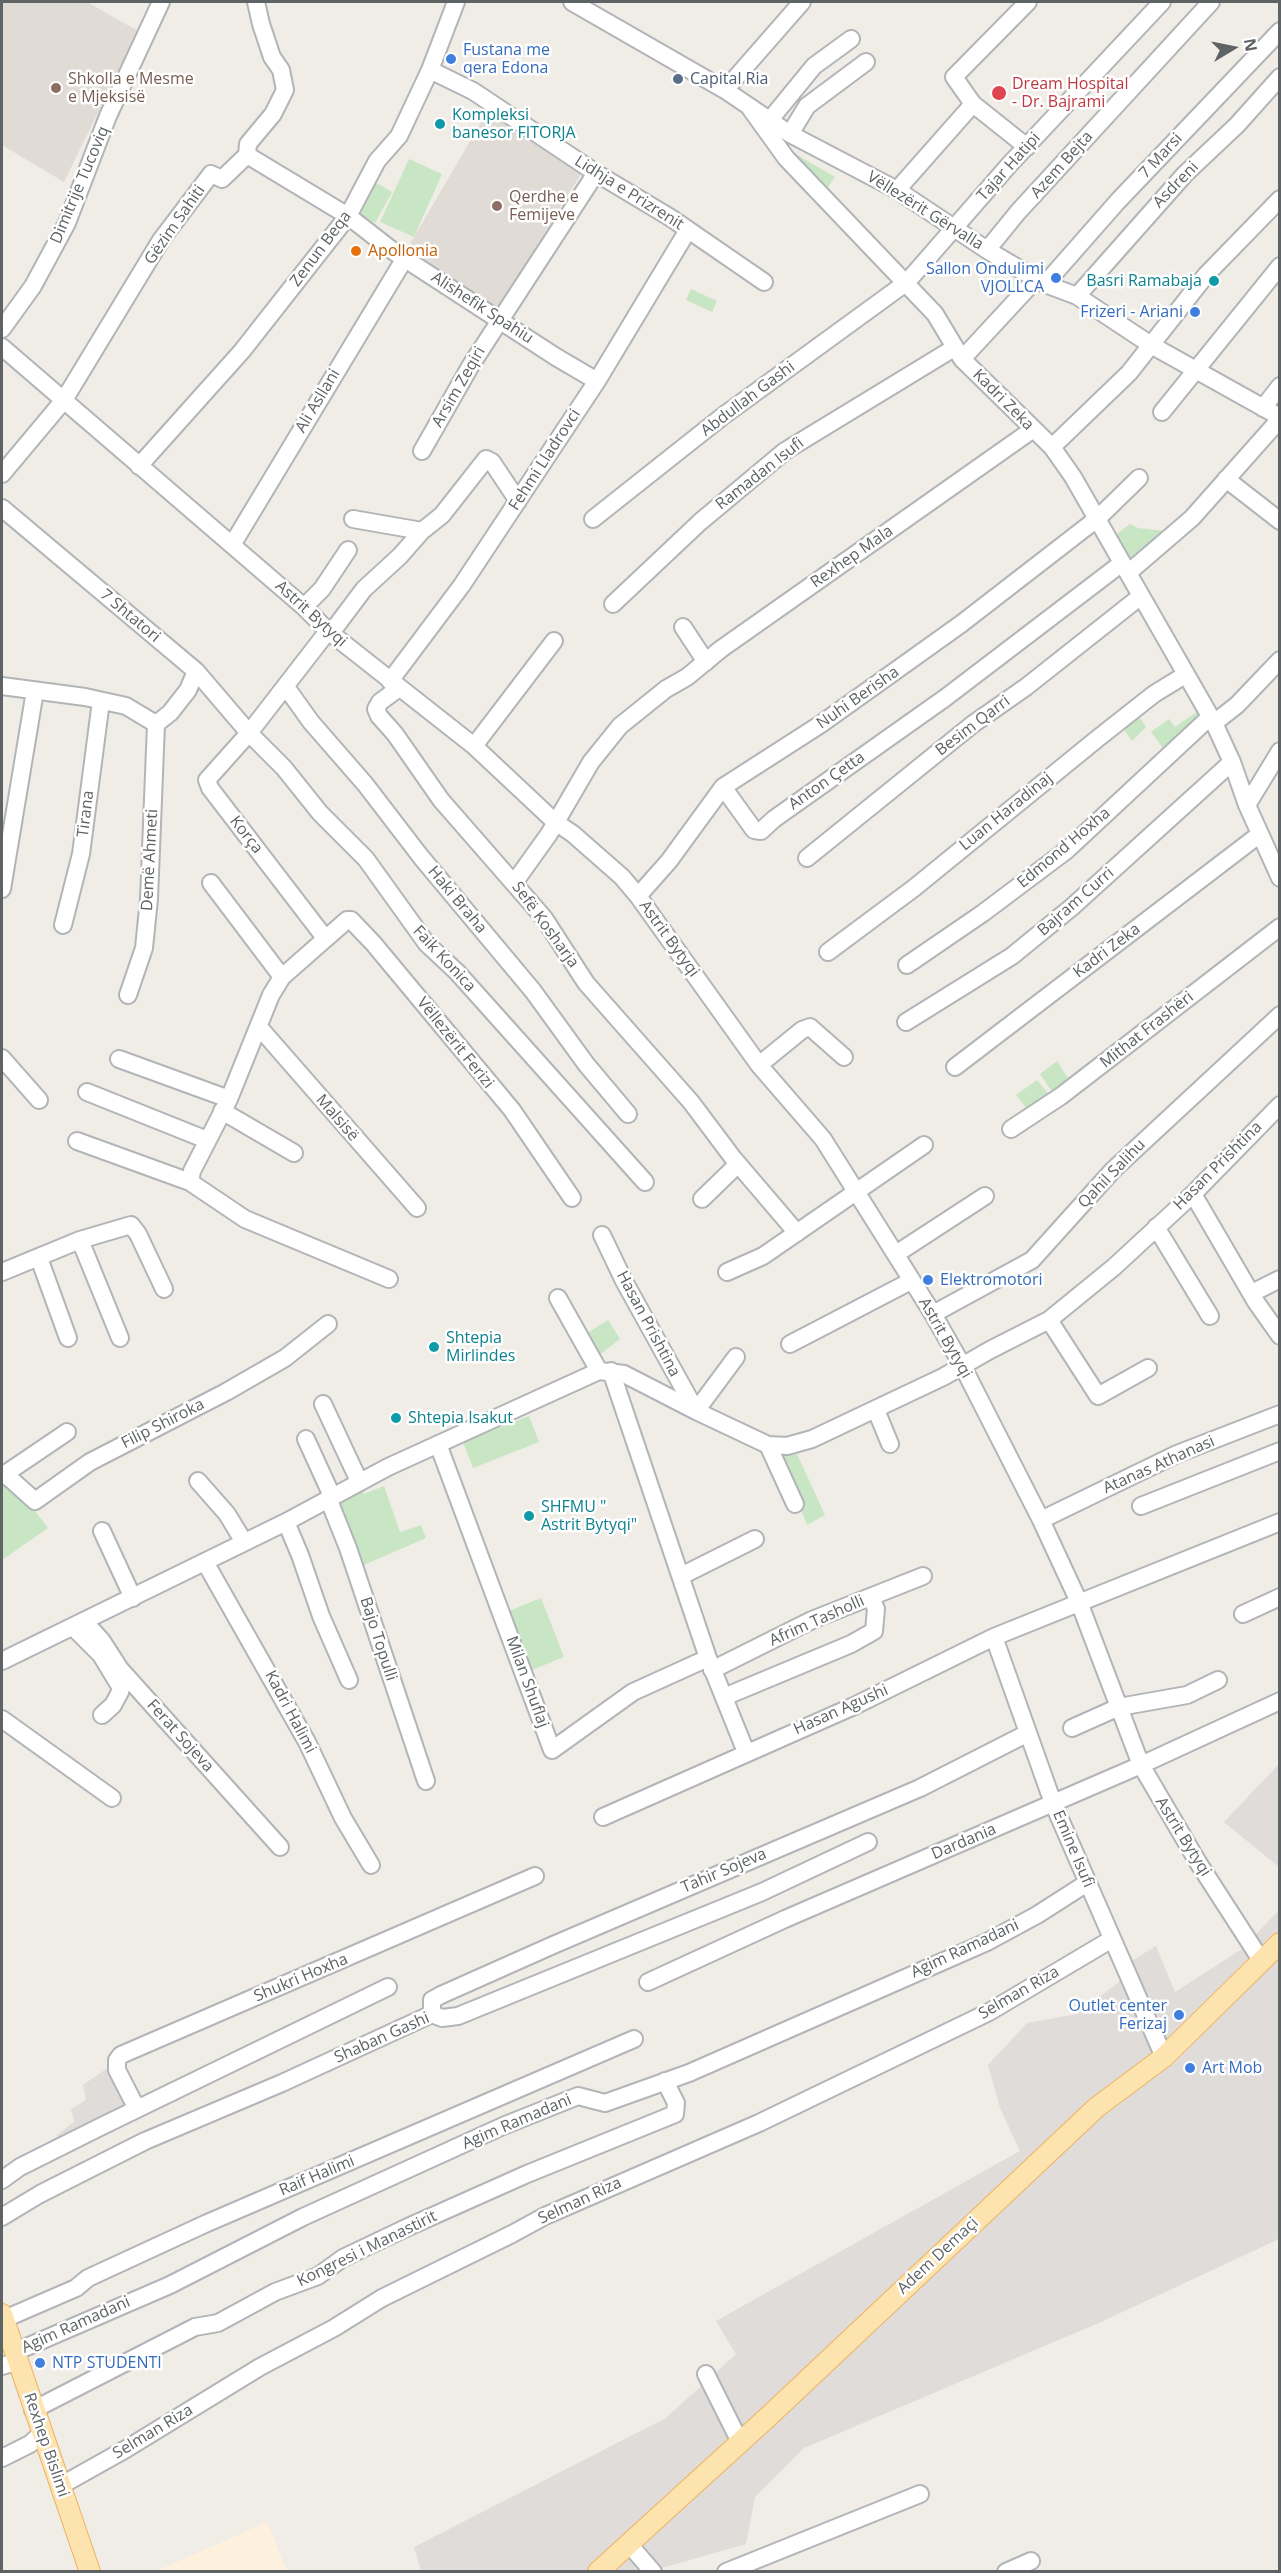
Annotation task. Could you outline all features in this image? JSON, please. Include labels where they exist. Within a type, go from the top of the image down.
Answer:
[{"type":"main road","name":"Adem Demaçi","points":[[598,2571],[740,2442],[1097,2107],[1164,2057],[1280,1943]]},
{"type":"main road","name":"Rexhep Bislimi","points":[[2,2318],[11,2360],[42,2433],[90,2571]]},
{"type":"street","name":"Dimitrije Tucoviq","points":[[2,328],[33,286],[67,223],[108,116],[161,2]]},
{"type":"street","name":"Gëzim Sahiti","points":[[64,399],[161,240],[211,174],[222,179],[247,155],[248,144],[273,114],[285,90],[281,70],[273,57],[256,2]]},
{"type":"street","name":"Zenun Beqa","points":[[139,466],[242,351],[348,216],[377,161],[399,136],[430,70],[456,2]]},
{"type":"street","name":"Vëllezërit Gërvalla","points":[[572,2],[724,90],[790,134],[897,190],[987,250],[1041,281],[1077,297],[1151,345],[1280,418]]},
{"type":"street","points":[[724,90],[802,2]]},
{"type":"street","points":[[1026,147],[973,104],[954,74],[1028,2]]},
{"type":"street","name":"Tajar Hatipi","points":[[907,282],[1026,147],[1162,2]]},
{"type":"street","name":"Azem Bejta","points":[[987,250],[1025,204],[1211,2]]},
{"type":"street","name":"7 Marsi","points":[[958,353],[1041,281],[1280,31]]},
{"type":"street","points":[[769,121],[814,66],[851,39]]},
{"type":"street","points":[[790,134],[807,106],[866,62]]},
{"type":"street","name":"Lidhja e Prizrenit","points":[[430,70],[473,91],[764,282]]},
{"type":"street","name":"Asdreni","points":[[1077,297],[1185,174],[1237,125],[1280,77]]},
{"type":"street","points":[[897,190],[973,104]]},
{"type":"street","name":"Kadri Zeka","points":[[750,108],[786,158],[907,282],[935,314],[958,353],[1032,430],[1052,447],[1098,518],[1212,720],[1280,878]]},
{"type":"street","name":"Alishefik Spahiu","points":[[247,155],[348,216],[405,258],[597,381]]},
{"type":"street","name":"Arsim Zeqiri","points":[[422,451],[499,320],[596,173]]},
{"type":"street","points":[[1052,447],[1129,373],[1206,275],[1280,199]]},
{"type":"street","name":"Fehmi Lladrovci","points":[[395,684],[597,381],[688,230]]},
{"type":"street","name":"Ali Asllani","points":[[232,545],[405,258]]},
{"type":"street","points":[[1162,412],[1280,266]]},
{"type":"street","name":"Abdullah Gashi","points":[[593,519],[723,416],[907,282]]},
{"type":"street","name":"Astrit Bytyqi","points":[[2,347],[304,607],[329,632],[474,746],[554,821],[573,834],[622,877],[638,896],[759,1065],[824,1139],[933,1314],[962,1365],[1041,1520],[1079,1602],[1141,1765],[1181,1834],[1261,1960]]},
{"type":"street","name":"Ramadan Isufi","points":[[614,604],[700,522],[785,451],[958,353]]},
{"type":"street","points":[[1263,408],[1280,386]]},
{"type":"street","points":[[2,474],[64,399]]},
{"type":"street","name":"Anton Çetta","points":[[723,787],[754,830],[761,831],[774,819],[1192,518],[1280,418]]},
{"type":"street","name":"Rexhep Mala","points":[[514,882],[549,834],[554,821],[591,762],[620,726],[666,688],[1032,430]]},
{"type":"street","points":[[249,733],[364,589],[400,556],[422,531],[442,515],[486,459],[492,462],[518,501]]},
{"type":"street","name":"Nuhi Berisha","points":[[638,896],[669,861],[723,787],[871,689],[961,624],[1098,518],[1139,478]]},
{"type":"street","points":[[1227,479],[1280,521]]},
{"type":"street","name":"7 Shtatori","points":[[2,508],[196,671],[249,733]]},
{"type":"street","points":[[353,519],[422,531]]},
{"type":"street","points":[[304,607],[322,589],[348,550]]},
{"type":"street","name":"Besim Qarri","points":[[807,858],[973,724],[1026,687],[1141,596]]},
{"type":"street","points":[[683,627],[706,662]]},
{"type":"street","points":[[474,746],[554,641]]},
{"type":"street","points":[[1212,720],[1237,705],[1280,660]]},
{"type":"street","points":[[2,686],[126,706],[156,724],[170,713],[188,690],[196,671]]},
{"type":"street","name":"Luan Haradinaj","points":[[828,952],[914,888],[1105,732],[1155,694],[1185,675]]},
{"type":"street","name":"Sefë Kosharja","points":[[395,684],[376,709],[379,716],[395,734],[441,800],[544,918],[586,983],[691,1102],[738,1164],[797,1233]]},
{"type":"street","name":"Haki Braha","points":[[286,687],[311,722],[365,784],[628,1114]]},
{"type":"street","points":[[2,889],[35,692]]},
{"type":"street","name":"Tirana","points":[[63,925],[81,854],[101,701]]},
{"type":"street","name":"Edmond Hoxha","points":[[907,965],[983,913],[1067,850],[1212,720]]},
{"type":"street","name":"Demë Ahmeti","points":[[129,994],[144,948],[148,909],[156,724]]},
{"type":"street","name":"Korça","points":[[249,733],[207,780],[210,788],[325,938]]},
{"type":"street","name":"Faik Konica","points":[[249,733],[285,768],[320,813],[366,859],[427,944],[457,972],[645,1182]]},
{"type":"street","points":[[1247,805],[1280,751]]},
{"type":"street","name":"Bajram Curri","points":[[906,1022],[1012,957],[1072,907],[1232,762]]},
{"type":"street","name":"Kadri Zeka","points":[[955,1067],[1260,834]]},
{"type":"street","points":[[211,883],[282,977]]},
{"type":"street","name":"Vëllezërit Ferizi","points":[[325,938],[347,920],[351,920],[512,1110],[572,1198]]},
{"type":"street","name":"Mithat Frashëri","points":[[1011,1129],[1060,1096],[1280,927]]},
{"type":"street","points":[[190,1182],[192,1171],[225,1105],[271,995],[282,977],[325,938]]},
{"type":"street","name":"Qahil Salihu","points":[[933,1314],[1032,1260],[1113,1170],[1280,1015]]},
{"type":"street","name":"Malsisë","points":[[259,1027],[417,1208]]},
{"type":"street","points":[[759,1065],[802,1029],[810,1027],[844,1057]]},
{"type":"street","points":[[2,1058],[39,1100]]},
{"type":"street","points":[[119,1059],[225,1105],[294,1153]]},
{"type":"street","points":[[87,1092],[207,1140]]},
{"type":"street","name":"Hasan Prishtina","points":[[605,1371],[624,1374],[768,1444],[787,1446],[812,1439],[876,1410],[1049,1320],[1114,1267],[1193,1194],[1280,1105]]},
{"type":"street","points":[[77,1141],[190,1182],[245,1219],[389,1279]]},
{"type":"street","points":[[727,1272],[763,1256],[924,1146]]},
{"type":"street","points":[[702,1199],[738,1164]]},
{"type":"street","points":[[1193,1194],[1280,1336]]},
{"type":"street","points":[[896,1254],[985,1196]]},
{"type":"street","points":[[2,1272],[80,1240],[131,1225],[138,1234],[164,1289]]},
{"type":"street","points":[[1156,1227],[1210,1316]]},
{"type":"street","name":"Hasan Prishtina","points":[[602,1235],[624,1281],[696,1411]]},
{"type":"street","points":[[80,1240],[120,1338]]},
{"type":"street","points":[[39,1258],[68,1338]]},
{"type":"street","points":[[1252,1293],[1280,1279]]},
{"type":"street","points":[[790,1344],[911,1281]]},
{"type":"street","points":[[558,1298],[605,1371],[681,1576],[710,1664],[746,1752]]},
{"type":"street","points":[[1049,1320],[1098,1396],[1148,1368]]},
{"type":"street","name":"Filip Shiroka","points":[[3,1475],[35,1501],[90,1462],[226,1392],[285,1358],[328,1324]]},
{"type":"street","points":[[696,1411],[736,1357]]},
{"type":"street","points":[[2,1661],[286,1522],[359,1481],[605,1371]]},
{"type":"street","points":[[323,1404],[359,1481]]},
{"type":"street","points":[[876,1410],[890,1444]]},
{"type":"street","name":"Atanas Athanasi","points":[[1041,1520],[1177,1454],[1280,1414]]},
{"type":"street","points":[[3,1475],[67,1432]]},
{"type":"street","points":[[306,1439],[330,1497]]},
{"type":"street","name":"Milan Shuflaj","points":[[438,1444],[552,1750],[633,1692],[710,1664]]},
{"type":"street","points":[[768,1444],[795,1504]]},
{"type":"street","points":[[1141,1506],[1280,1451]]},
{"type":"street","points":[[198,1480],[227,1514],[244,1542]]},
{"type":"street","name":"Bajo Topulli","points":[[330,1497],[426,1781]]},
{"type":"street","points":[[286,1522],[321,1616],[349,1680]]},
{"type":"street","name":"Hasan Agushi","points":[[603,1817],[854,1706],[994,1637],[1280,1522]]},
{"type":"street","points":[[102,1531],[133,1598]]},
{"type":"street","points":[[681,1576],[755,1539]]},
{"type":"street","name":"Kadri Halimi","points":[[205,1562],[307,1742],[343,1818],[371,1865]]},
{"type":"street","name":"Afrim Tasholli","points":[[710,1664],[923,1576]]},
{"type":"street","points":[[724,1697],[851,1644],[874,1631],[876,1609],[871,1597]]},
{"type":"street","points":[[1243,1614],[1280,1597]]},
{"type":"street","points":[[79,1625],[120,1688],[113,1705],[102,1715]]},
{"type":"street","name":"Ferat Sojeva","points":[[79,1625],[102,1641],[120,1669],[280,1847]]},
{"type":"street","name":"Emine Isufi","points":[[994,1637],[1053,1803],[1164,2057]]},
{"type":"street","points":[[1072,1728],[1119,1707],[1187,1695],[1218,1680]]},
{"type":"street","name":"Dardania","points":[[648,1982],[785,1919],[1141,1765],[1280,1701]]},
{"type":"street","points":[[2,1719],[111,1798]]},
{"type":"street","name":"Tahir Sojeva","points":[[432,2014],[432,2000],[441,1995],[920,1788],[1029,1733]]},
{"type":"street","name":"Shaban Gashi","points":[[2,2217],[40,2194],[145,2141],[282,2083],[432,2014],[442,2018],[458,2016],[762,1892],[868,1842]]},
{"type":"street","name":"Shukri Hoxha","points":[[137,2109],[117,2070],[117,2060],[121,2055],[535,1876]]},
{"type":"street","name":"Agim Ramadani","points":[[11,2360],[114,2308],[170,2285],[321,2209],[503,2126],[578,2096],[605,2103],[689,2073],[987,1942],[1037,1915],[1087,1883]]},
{"type":"street","name":"Selman Riza","points":[[60,2486],[126,2449],[260,2367],[334,2328],[382,2298],[545,2216],[660,2164],[759,2123],[988,2012],[1112,1939]]},
{"type":"street","points":[[2,2180],[20,2167],[388,1987]]},
{"type":"street","name":"Raif Halimi","points":[[2,2318],[76,2288],[88,2277],[205,2224],[634,2040]]},
{"type":"street","name":"Kongresi i Manastirit","points":[[33,2410],[195,2327],[218,2323],[275,2292],[318,2276],[343,2259],[408,2227],[526,2174],[675,2114],[676,2103],[665,2081]]},
{"type":"street","points":[[706,2374],[740,2442]]},
{"type":"street","points":[[2,2458],[30,2444],[42,2433]]},
{"type":"street","points":[[726,2571],[920,2494]]},
{"type":"street","points":[[628,2543],[653,2571]]},
{"type":"street","points":[[1006,2571],[1031,2561]]},
{"type":"shaded area","name":"Shkolla e Mesme e Mjeksisë","points":[[2,2],[87,2],[138,31],[64,182],[2,145]]},
{"type":"shaded area","name":"Qerdhe e Femijeve","points":[[487,112],[581,174],[497,310],[422,263],[426,255],[410,244]]},
{"type":"shaded area","points":[[1279,1764],[1279,1867],[1224,1822]]},
{"type":"shaded area","points":[[1279,1910],[1279,2239],[1101,2322],[804,2448],[755,2497],[746,2544],[658,2569],[659,2572],[421,2571],[414,2547],[666,2418],[736,2354],[716,2321],[1020,2151],[1000,2108],[988,2065],[1027,2023],[1077,2014],[1124,1978],[1128,1963],[1156,1946],[1175,1992],[1242,1949]]},
{"type":"shaded area","points":[[109,2067],[129,2107],[58,2141],[57,2135],[74,2122],[71,2109],[86,2100],[83,2085]]},
{"type":"shaded area","points":[[267,2522],[287,2571],[156,2571]]},
{"type":"green space","points":[[782,146],[835,177],[820,199]]},
{"type":"green space","points":[[409,159],[442,174],[414,237],[380,222]]},
{"type":"green space","points":[[370,179],[392,192],[375,223],[353,210]]},
{"type":"green space","points":[[691,289],[717,301],[712,312],[686,300]]},
{"type":"green space","points":[[1130,524],[1138,528],[1174,532],[1132,567],[1111,538]]},
{"type":"green space","points":[[1198,711],[1206,720],[1166,752],[1151,732],[1169,719],[1175,727]]},
{"type":"green space","points":[[1137,714],[1146,727],[1132,741],[1122,727]]},
{"type":"green space","points":[[1057,1061],[1075,1089],[1059,1102],[1040,1074]]},
{"type":"green space","points":[[1037,1080],[1056,1103],[1034,1118],[1016,1095]]},
{"type":"green space","points":[[608,1320],[620,1339],[598,1356],[584,1335]]},
{"type":"green space","points":[[529,1416],[539,1442],[473,1468],[463,1442]]},
{"type":"green space","points":[[797,1454],[825,1515],[807,1525],[780,1457]]},
{"type":"green space","points":[[10,1478],[48,1528],[2,1560],[2,1485]]},
{"type":"green space","points":[[384,1486],[400,1532],[421,1525],[426,1538],[357,1568],[331,1503]]},
{"type":"green space","points":[[541,1598],[564,1657],[532,1670],[509,1611]]},
{"type":"place","name":"Fustana me qera Edona","points":[[451,59]]},
{"type":"place","name":"Capital Ria","points":[[678,79]]},
{"type":"place","name":"Shkolla e Mesme e Mjeksisë","points":[[56,88]]},
{"type":"place","name":"Dream Hospital - Dr. Bajrami","points":[[999,93]]},
{"type":"place","name":"Kompleksi banesor FITORJA","points":[[440,124]]},
{"type":"place","name":"Qerdhe e Femijeve","points":[[497,206]]},
{"type":"place","name":"Apollonia","points":[[356,251]]},
{"type":"place","name":"Sallon Ondulimi VJOLLCA","points":[[1056,278]]},
{"type":"place","name":"Basri Ramabaja","points":[[1214,281]]},
{"type":"place","name":"Frizeri - Ariani","points":[[1195,312]]},
{"type":"place","name":"Elektromotori","points":[[928,1280]]},
{"type":"place","name":"Shtepia Mirlindes","points":[[434,1347]]},
{"type":"place","name":"Shtepia Isakut","points":[[396,1418]]},
{"type":"place","name":"SHFMU \" Astrit Bytyqi\"","points":[[529,1516]]},
{"type":"place","name":"Outlet center Ferizaj","points":[[1179,2015]]},
{"type":"place","name":"Art Mob","points":[[1190,2068]]},
{"type":"place","name":"NTP STUDENTI","points":[[40,2363]]}]
